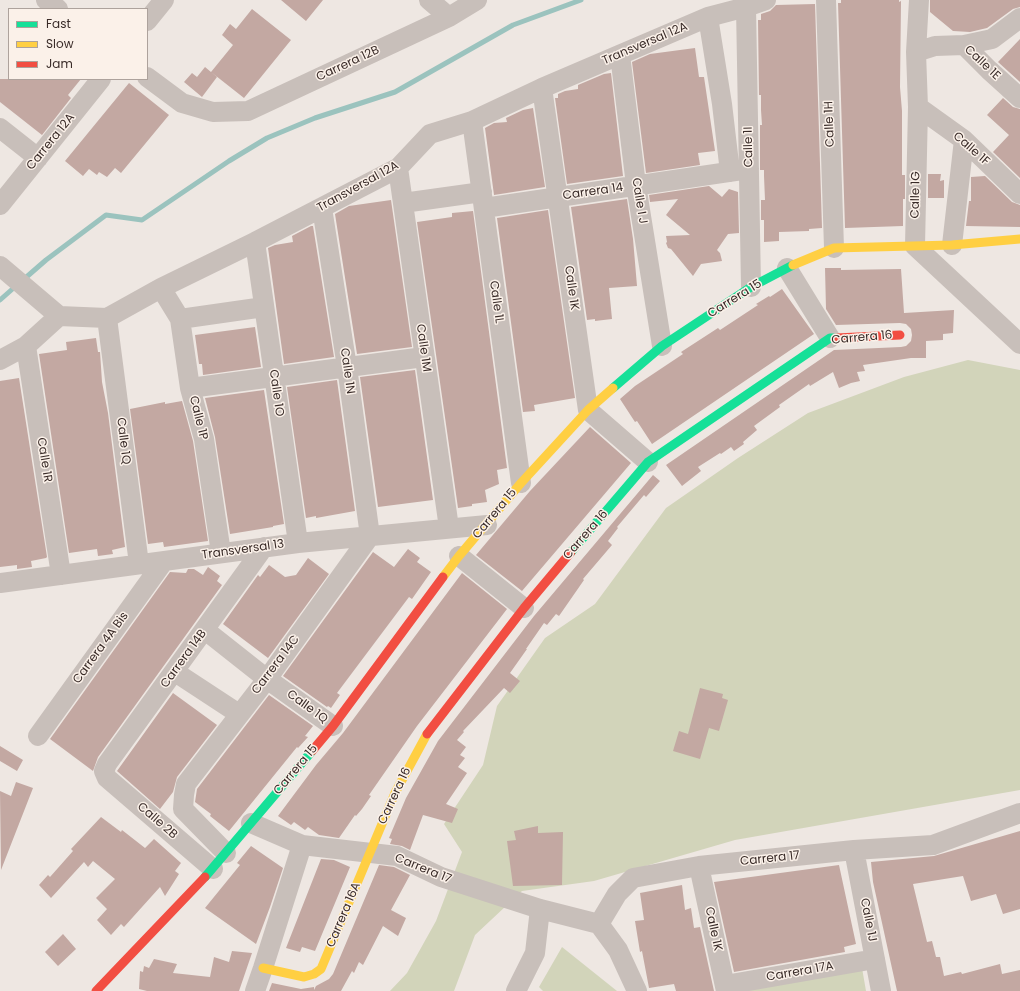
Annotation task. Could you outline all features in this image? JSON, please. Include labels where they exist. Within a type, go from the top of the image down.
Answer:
[{"type":"main road","name":"Carrera 15","points":[[96,991],[213,869],[333,726],[459,556],[487,525],[521,483],[588,410],[662,346],[751,287],[787,268],[834,248],[952,245],[1020,239]]},
{"type":"main road","name":"Carrera 16","points":[[370,853],[395,792],[427,734],[524,608],[648,462],[830,338],[900,335]]},
{"type":"main road","name":"Carrera 16A","points":[[263,968],[304,977],[314,974],[321,969],[370,853]]},
{"type":"street","points":[[46,0],[57,8]]},
{"type":"street","points":[[148,20],[164,0]]},
{"type":"street","points":[[429,0],[449,16]]},
{"type":"street","name":"Carrera 12B","points":[[148,78],[182,102],[213,112],[248,111],[449,16],[477,0]]},
{"type":"street","name":"Transversal 12A","points":[[107,318],[161,288],[255,242],[398,168],[430,134],[472,121],[542,88],[708,17],[766,0]]},
{"type":"street","name":"Calle 1H","points":[[826,0],[834,248]]},
{"type":"street","name":"Calle 1G","points":[[915,246],[918,107],[916,52],[919,0]]},
{"type":"street","name":"Calle 1I","points":[[746,7],[751,287]]},
{"type":"street","points":[[708,17],[722,104],[730,172]]},
{"type":"street","points":[[964,45],[992,40],[1020,18]]},
{"type":"street","name":"Calle 1E","points":[[916,52],[935,46],[964,45],[1020,98]]},
{"type":"street","name":"Calle I J","points":[[620,55],[636,186],[662,346]]},
{"type":"street","name":"Carrera 12A","points":[[0,205],[100,80]]},
{"type":"street","name":"Calle 1K","points":[[542,88],[588,410]]},
{"type":"street","name":"Calle 1F","points":[[918,107],[964,140],[1020,194]]},
{"type":"street","name":"Calle 1L","points":[[472,121],[521,483]]},
{"type":"street","points":[[0,128],[38,158]]},
{"type":"street","points":[[952,245],[964,140]]},
{"type":"street","name":"Calle 1M","points":[[398,168],[449,528]]},
{"type":"street","name":"Carrera 14","points":[[403,203],[558,197],[749,169]]},
{"type":"street","name":"Calle 1N","points":[[322,208],[347,367],[370,536]]},
{"type":"street","name":"Calle 1O","points":[[255,242],[298,543]]},
{"type":"street","points":[[915,246],[1020,344]]},
{"type":"street","points":[[1,267],[59,316],[107,318]]},
{"type":"street","points":[[787,268],[830,338]]},
{"type":"street","name":"Calle 1P","points":[[161,288],[180,319],[190,388],[204,439],[221,553]]},
{"type":"street","points":[[180,319],[264,307]]},
{"type":"street","points":[[0,360],[26,346],[59,316]]},
{"type":"street","name":"Calle 1Q","points":[[107,318],[139,564]]},
{"type":"street","name":"Calle 1R","points":[[26,346],[62,574]]},
{"type":"street","points":[[190,388],[424,357]]},
{"type":"street","points":[[588,410],[648,462]]},
{"type":"street","name":"Transversal 13","points":[[0,583],[264,547],[487,525]]},
{"type":"street","name":"Carrera 14C","points":[[226,853],[183,809],[186,784],[267,679],[370,536]]},
{"type":"street","name":"Carrera 14B","points":[[104,771],[107,764],[264,547]]},
{"type":"street","points":[[459,556],[524,608]]},
{"type":"street","name":"Carrera 4A Bis","points":[[38,736],[164,561]]},
{"type":"street","name":"Calle 1Q","points":[[205,630],[267,679],[333,726]]},
{"type":"street","points":[[175,672],[239,714]]},
{"type":"street","name":"Calle 2B","points":[[104,771],[107,778],[213,869]]},
{"type":"street","name":"Carrera 17","points":[[251,823],[302,845],[397,856],[441,877],[540,909],[599,924],[617,894],[633,878],[700,866],[854,850],[933,845],[1020,813]]},
{"type":"street","points":[[255,991],[302,845]]},
{"type":"street","name":"Calle 1J","points":[[854,850],[881,991]]},
{"type":"street","name":"Calle 1K","points":[[700,866],[726,988]]},
{"type":"street","points":[[517,990],[535,953],[540,909]]},
{"type":"street","points":[[599,924],[618,950],[637,991]]},
{"type":"street","name":"Carrera 17A","points":[[726,988],[875,959]]},
{"type":"green space","points":[[968,360],[1020,370],[1020,790],[735,840],[594,881],[522,891],[475,935],[454,991],[390,991],[407,973],[436,921],[462,852],[444,824],[483,765],[497,706],[545,638],[595,604],[666,508],[738,458],[808,413],[904,377]]},
{"type":"green space","points":[[562,947],[617,991],[543,991],[539,987]]},
{"type":"green space","points":[[862,968],[866,991],[733,991]]},
{"type":"building","points":[[281,0],[323,0],[306,21]]},
{"type":"building","points":[[841,0],[901,1],[900,87],[902,111],[902,175],[905,175],[903,226],[845,228],[838,3],[841,3]]},
{"type":"building","points":[[930,0],[1020,0],[1020,7],[1013,9],[987,28],[970,32],[953,31],[930,12]]},
{"type":"building","points":[[815,4],[822,228],[809,229],[809,231],[779,232],[779,241],[764,242],[764,220],[761,220],[761,200],[765,200],[764,170],[760,170],[760,125],[762,125],[761,95],[759,95],[758,20],[761,20],[761,14],[770,11],[776,5]]},
{"type":"building","points":[[252,9],[291,40],[244,98],[211,72],[233,45],[222,35],[230,24],[236,29]]},
{"type":"building","points":[[1020,39],[1020,82],[998,62]]},
{"type":"building","points":[[695,48],[699,77],[704,77],[715,151],[698,153],[700,165],[646,173],[632,62],[650,54]]},
{"type":"building","points":[[205,67],[217,77],[202,97],[184,82],[192,73],[197,77]]},
{"type":"building","points":[[611,73],[623,176],[567,184],[555,98],[558,98],[558,94],[565,91],[578,89],[578,85],[604,74]]},
{"type":"building","points":[[0,79],[80,80],[68,95],[71,98],[42,135],[0,102]]},
{"type":"building","points":[[129,83],[169,115],[121,173],[115,168],[107,177],[99,172],[97,175],[89,169],[83,176],[65,161]]},
{"type":"building","points":[[1003,98],[1013,107],[1020,109],[1020,178],[993,152],[1009,135],[987,115]]},
{"type":"building","points":[[533,108],[545,187],[494,195],[485,128],[494,123],[507,122],[506,118],[523,110]]},
{"type":"building","points":[[928,174],[941,174],[940,181],[944,180],[944,198],[928,198]]},
{"type":"building","points":[[985,176],[1012,202],[1020,205],[1020,227],[966,226],[969,201],[971,201],[971,177]]},
{"type":"building","points":[[709,186],[722,197],[729,189],[738,192],[739,233],[728,234],[717,250],[720,253],[722,261],[701,264],[693,276],[671,249],[668,248],[666,243],[666,236],[690,235],[666,215],[678,199],[650,202],[649,195]]},
{"type":"building","points":[[627,199],[633,239],[637,286],[609,288],[612,319],[595,321],[595,319],[587,320],[571,207]]},
{"type":"building","points":[[391,200],[412,347],[357,354],[335,214],[349,206]]},
{"type":"building","points":[[548,210],[575,398],[534,405],[535,411],[523,412],[497,218]]},
{"type":"building","points":[[473,211],[507,468],[497,470],[499,484],[485,490],[487,502],[458,508],[417,222],[452,217],[452,213]]},
{"type":"building","points":[[313,226],[334,357],[284,364],[268,248],[275,245],[293,242],[292,236]]},
{"type":"building","points":[[825,268],[841,268],[841,270],[901,269],[904,313],[954,310],[953,333],[943,334],[943,340],[926,341],[926,358],[911,358],[863,365],[865,371],[857,372],[860,381],[839,388],[833,372],[810,386],[809,384],[779,405],[780,407],[754,426],[757,430],[743,442],[744,444],[734,451],[731,447],[698,467],[701,471],[682,486],[666,465],[834,350],[901,347],[906,346],[911,341],[911,329],[906,324],[836,325],[826,309]]},
{"type":"building","points":[[782,289],[814,334],[652,444],[620,399],[635,386],[683,354],[681,352],[718,328],[720,330],[758,305],[756,304]]},
{"type":"building","points":[[255,327],[261,367],[203,375],[202,364],[199,364],[195,335]]},
{"type":"building","points":[[96,338],[98,352],[100,352],[102,382],[108,413],[125,547],[112,550],[113,554],[98,556],[97,549],[69,553],[39,354],[67,350],[66,342]]},
{"type":"building","points":[[415,370],[433,500],[378,507],[360,377]]},
{"type":"building","points":[[19,378],[47,557],[31,561],[32,567],[17,569],[17,565],[0,567],[0,381]]},
{"type":"building","points":[[337,380],[355,511],[316,518],[316,516],[306,518],[287,387]]},
{"type":"building","points":[[264,390],[284,524],[230,534],[215,437],[205,398]]},
{"type":"building","points":[[182,401],[193,441],[208,541],[164,547],[163,542],[148,544],[130,409],[165,402],[165,404]]},
{"type":"building","points":[[590,427],[631,463],[522,591],[476,555],[530,491]]},
{"type":"building","points":[[653,475],[660,481],[646,497],[644,495],[617,527],[618,528],[608,541],[612,545],[583,579],[584,580],[559,616],[556,614],[547,625],[544,623],[510,673],[520,681],[510,693],[504,688],[463,731],[464,732],[457,740],[466,747],[460,755],[465,758],[458,767],[467,773],[446,804],[458,809],[452,823],[423,815],[410,850],[402,846],[390,844],[392,839],[389,838],[406,798],[438,741],[534,616]]},
{"type":"building","points":[[408,549],[420,558],[417,562],[431,572],[412,599],[409,597],[337,693],[340,695],[331,708],[328,706],[327,707],[283,676],[373,552],[394,567]]},
{"type":"building","points":[[308,558],[329,574],[268,658],[223,624],[258,575],[260,577],[269,565],[285,577],[296,575]]},
{"type":"building","points":[[208,567],[220,576],[217,581],[222,585],[98,757],[93,771],[50,739],[170,572],[186,573],[188,569],[194,569],[203,575]]},
{"type":"building","points":[[462,573],[507,609],[417,726],[369,795],[371,796],[362,809],[356,816],[355,815],[339,838],[319,835],[308,827],[305,830],[294,822],[291,825],[278,816],[316,765],[343,733]]},
{"type":"building","points":[[700,688],[723,694],[722,698],[728,700],[719,731],[709,728],[700,759],[673,751],[679,731],[688,734]]},
{"type":"building","points":[[173,693],[217,725],[177,777],[173,792],[160,809],[117,771]]},
{"type":"building","points":[[269,695],[313,726],[305,736],[308,737],[298,748],[297,747],[229,831],[210,816],[211,814],[195,802],[197,789]]},
{"type":"building","points":[[0,746],[23,760],[17,771],[0,761]]},
{"type":"building","points":[[16,782],[33,788],[1,870],[0,791],[11,796]]},
{"type":"building","points":[[101,817],[121,832],[122,830],[145,848],[154,839],[181,863],[175,871],[179,874],[165,896],[160,887],[124,927],[121,924],[111,935],[97,920],[107,909],[96,898],[115,879],[93,861],[88,867],[84,862],[51,898],[39,885],[48,875],[50,877],[73,851],[71,849]]},
{"type":"building","points":[[538,826],[538,833],[563,832],[562,885],[513,886],[507,841],[516,840],[514,831]]},
{"type":"building","points":[[1020,831],[1020,909],[1003,914],[996,894],[971,901],[963,876],[913,884],[927,942],[932,941],[936,957],[940,957],[944,976],[961,972],[962,974],[1000,964],[1002,974],[1020,970],[1020,991],[897,991],[873,882],[871,862],[934,856]]},
{"type":"building","points":[[251,846],[283,868],[256,944],[205,908],[240,865],[237,863]]},
{"type":"building","points":[[321,859],[334,860],[350,867],[315,951],[302,947],[300,952],[286,948]]},
{"type":"building","points":[[379,865],[394,867],[410,875],[391,910],[406,918],[398,936],[383,926],[363,965],[359,962],[354,973],[352,971],[341,991],[269,991],[272,983],[301,989],[314,987],[314,990],[316,986],[329,979],[333,974]]},
{"type":"building","points":[[839,865],[856,944],[844,947],[845,952],[734,972],[714,882]]},
{"type":"building","points":[[682,885],[685,910],[691,908],[694,928],[700,927],[714,991],[676,991],[674,984],[649,988],[642,951],[640,952],[635,921],[644,920],[640,893]]},
{"type":"building","points":[[63,934],[76,949],[58,966],[45,952]]},
{"type":"building","points":[[232,951],[252,953],[239,991],[147,991],[139,989],[140,971],[143,972],[144,966],[149,968],[154,959],[177,964],[173,973],[210,977],[214,957],[229,962]]},
{"type":"waterway","points":[[23,280],[46,260],[106,215],[142,220],[229,161],[267,138],[315,118],[395,92],[513,25],[581,0]]},
{"type":"waterway","points":[[0,300],[17,285]]},
{"type":"traffic: fast","points":[[613,388],[662,346],[751,287],[793,265]]},
{"type":"traffic: fast","points":[[571,552],[648,462],[830,338],[836,338]]},
{"type":"traffic: fast","points":[[205,877],[312,751]]},
{"type":"traffic: slow","points":[[793,265],[834,248],[952,245],[1020,239]]},
{"type":"traffic: slow","points":[[443,577],[521,483],[588,410],[613,388]]},
{"type":"traffic: slow","points":[[263,968],[304,977],[314,974],[321,969],[395,793],[427,734]]},
{"type":"traffic: jam","points":[[836,338],[900,335]]},
{"type":"traffic: jam","points":[[427,734],[524,608],[571,552]]},
{"type":"traffic: jam","points":[[312,751],[333,726],[443,577]]},
{"type":"traffic: jam","points":[[96,991],[205,877]]}]
